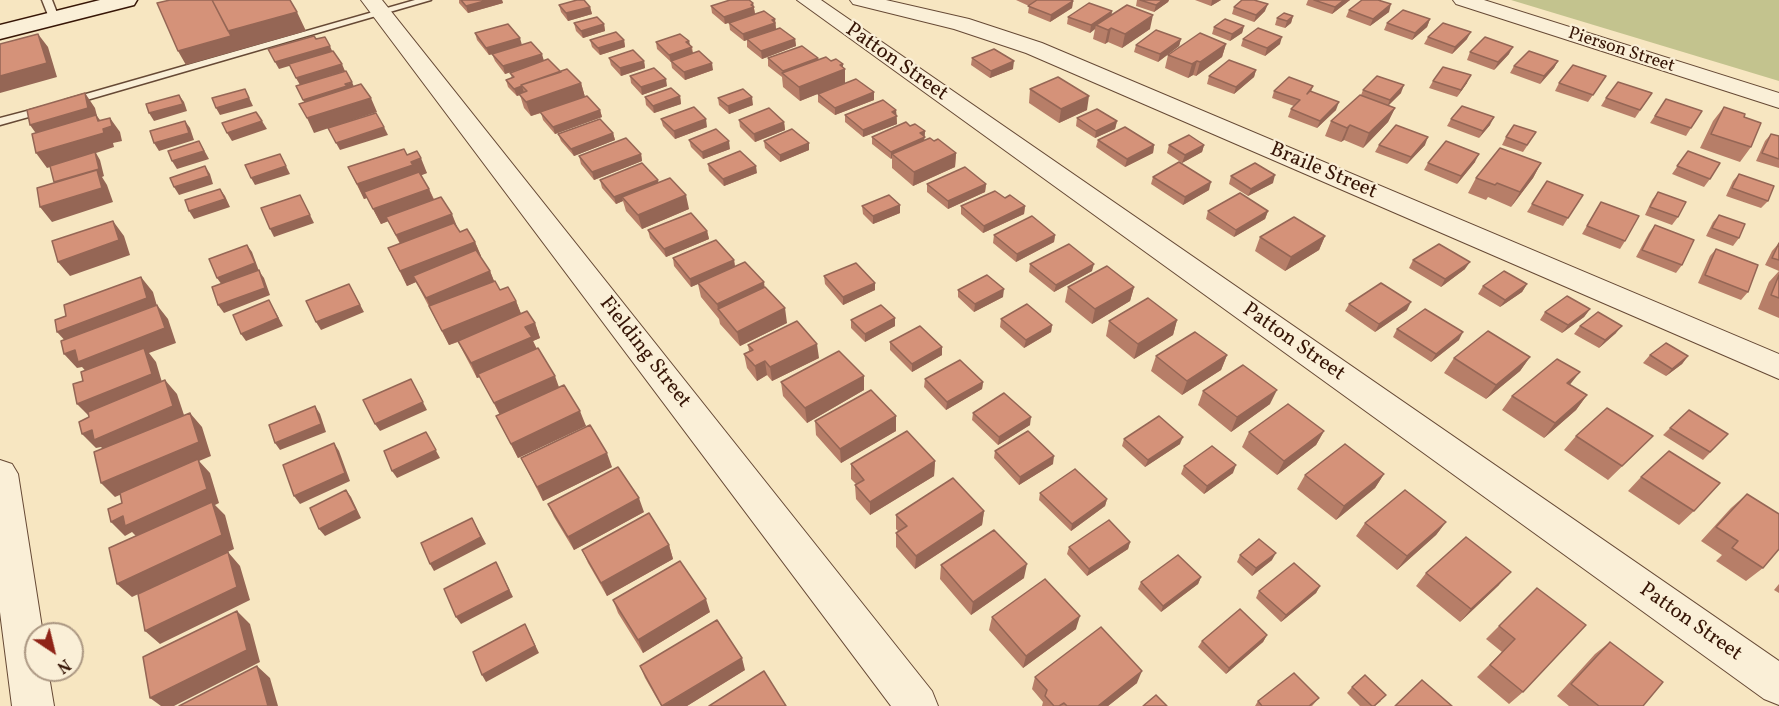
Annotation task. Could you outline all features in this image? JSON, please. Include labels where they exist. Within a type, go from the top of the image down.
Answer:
[{"type":"main road","points":[[0,32],[51,9],[126,0]]},
{"type":"street","name":"Patton Street","points":[[807,0],[1779,685]]},
{"type":"street","name":"Braile Street","points":[[860,0],[961,24],[1034,48],[1779,367]]},
{"type":"street","name":"Pierson Street","points":[[1463,0],[1779,101]]},
{"type":"street","name":"Fielding Street","points":[[376,7],[917,706]]},
{"type":"street","points":[[0,474],[33,706]]},
{"type":"lane","points":[[0,122],[376,7],[426,0]]},
{"type":"green space","points":[[1511,0],[1779,0],[1779,81]]},
{"type":"building","points":[[170,0],[212,0],[231,36],[178,51],[157,3]]},
{"type":"building","points":[[212,0],[290,0],[297,12],[228,31]]},
{"type":"building","points":[[461,0],[488,0],[466,6]]},
{"type":"building","points":[[584,0],[590,7],[566,13],[559,5]]},
{"type":"building","points":[[730,0],[749,0],[754,7],[724,17],[711,6]]},
{"type":"building","points":[[1037,0],[1073,1],[1051,15],[1028,6]]},
{"type":"building","points":[[1140,0],[1163,0],[1156,5]]},
{"type":"building","points":[[1242,0],[1254,0],[1268,4],[1256,15],[1234,7]]},
{"type":"building","points":[[1314,0],[1344,0],[1335,7]]},
{"type":"building","points":[[1362,0],[1378,0],[1391,4],[1373,19],[1349,10]]},
{"type":"building","points":[[1089,3],[1112,11],[1091,25],[1068,17]]},
{"type":"building","points":[[1127,5],[1153,15],[1125,34],[1096,25]]},
{"type":"building","points":[[1403,10],[1430,19],[1415,33],[1387,23]]},
{"type":"building","points":[[764,11],[775,19],[772,20],[775,23],[743,34],[729,23]]},
{"type":"building","points":[[1284,13],[1293,16],[1287,21],[1277,18]]},
{"type":"building","points":[[597,17],[604,24],[581,31],[574,23]]},
{"type":"building","points":[[1225,19],[1244,26],[1232,34],[1214,27]]},
{"type":"building","points":[[1443,23],[1471,32],[1455,47],[1428,37]]},
{"type":"building","points":[[508,24],[520,38],[486,48],[475,33]]},
{"type":"building","points":[[780,28],[795,39],[761,51],[747,39]]},
{"type":"building","points":[[1258,28],[1282,37],[1267,48],[1243,39]]},
{"type":"building","points":[[1156,30],[1181,39],[1160,54],[1136,45]]},
{"type":"building","points":[[616,32],[624,40],[598,48],[590,40]]},
{"type":"building","points":[[1200,33],[1226,44],[1200,62],[1192,64],[1168,55]]},
{"type":"building","points":[[38,34],[47,63],[0,76],[0,44]]},
{"type":"building","points":[[680,34],[689,41],[686,42],[692,47],[669,55],[656,42]]},
{"type":"building","points":[[314,36],[316,39],[325,37],[330,46],[275,62],[268,49]]},
{"type":"building","points":[[1485,37],[1513,47],[1498,62],[1470,52]]},
{"type":"building","points":[[531,42],[542,54],[503,66],[492,54]]},
{"type":"building","points":[[802,46],[818,58],[783,71],[768,58]]},
{"type":"building","points":[[994,49],[1014,61],[991,71],[972,58]]},
{"type":"building","points":[[633,50],[644,61],[620,68],[609,58]]},
{"type":"building","points":[[333,51],[342,64],[296,78],[289,64]]},
{"type":"building","points":[[699,51],[712,63],[684,72],[671,61]]},
{"type":"building","points":[[1529,51],[1558,61],[1544,76],[1514,66]]},
{"type":"building","points":[[826,57],[831,61],[836,59],[843,64],[840,65],[845,69],[799,87],[782,73]]},
{"type":"building","points":[[548,59],[561,72],[514,89],[506,80],[514,77],[510,73]]},
{"type":"building","points":[[1229,60],[1256,70],[1236,87],[1209,76]]},
{"type":"building","points":[[1573,65],[1606,76],[1593,95],[1559,83]]},
{"type":"building","points":[[1443,67],[1471,75],[1461,90],[1433,81]]},
{"type":"building","points":[[654,68],[666,79],[641,87],[630,76]]},
{"type":"building","points":[[567,69],[581,83],[526,102],[519,94],[527,91],[521,85]]},
{"type":"building","points":[[346,71],[352,82],[345,84],[347,86],[303,100],[296,86]]},
{"type":"building","points":[[1377,76],[1404,85],[1390,100],[1363,90]]},
{"type":"building","points":[[1058,77],[1089,96],[1061,109],[1030,89]]},
{"type":"building","points":[[1289,77],[1313,86],[1307,94],[1310,91],[1339,102],[1320,121],[1291,109],[1300,100],[1274,91]]},
{"type":"building","points":[[856,79],[874,92],[835,108],[818,94]]},
{"type":"building","points":[[1618,82],[1652,93],[1640,110],[1606,98]]},
{"type":"building","points":[[361,84],[371,98],[307,118],[299,104]]},
{"type":"building","points":[[671,88],[680,96],[653,106],[645,97]]},
{"type":"building","points":[[245,89],[249,98],[216,108],[212,98]]},
{"type":"building","points":[[743,89],[752,97],[728,106],[718,98]]},
{"type":"building","points":[[85,93],[88,108],[30,125],[27,110]]},
{"type":"building","points":[[179,95],[183,104],[149,113],[146,104]]},
{"type":"building","points":[[1360,95],[1395,108],[1369,133],[1350,125],[1347,128],[1331,121]]},
{"type":"building","points":[[587,96],[600,110],[553,127],[540,112]]},
{"type":"building","points":[[1666,99],[1702,111],[1691,128],[1655,116]]},
{"type":"building","points":[[883,100],[896,110],[892,112],[897,116],[863,130],[845,115]]},
{"type":"building","points":[[1462,106],[1494,117],[1483,131],[1451,119]]},
{"type":"building","points":[[694,107],[706,119],[674,131],[661,119]]},
{"type":"building","points":[[1724,107],[1745,114],[1744,117],[1761,123],[1751,147],[1711,134]]},
{"type":"building","points":[[769,108],[784,122],[754,134],[739,120]]},
{"type":"building","points":[[1097,109],[1117,121],[1096,131],[1077,118]]},
{"type":"building","points":[[256,112],[262,121],[227,133],[222,123]]},
{"type":"building","points":[[376,113],[384,127],[336,143],[328,128]]},
{"type":"building","points":[[96,115],[98,121],[110,118],[112,126],[103,129],[104,133],[36,153],[32,134]]},
{"type":"building","points":[[600,119],[613,133],[571,149],[558,134]]},
{"type":"building","points":[[185,121],[189,133],[154,143],[150,131]]},
{"type":"building","points":[[906,122],[910,126],[915,124],[925,131],[920,133],[925,137],[891,152],[872,137]]},
{"type":"building","points":[[1396,125],[1428,137],[1411,157],[1379,145]]},
{"type":"building","points":[[1514,125],[1536,132],[1527,145],[1506,137]]},
{"type":"building","points":[[1125,127],[1154,145],[1127,159],[1098,140]]},
{"type":"building","points":[[716,129],[729,141],[702,152],[689,140]]},
{"type":"building","points":[[792,129],[809,143],[780,155],[764,141]]},
{"type":"building","points":[[1771,134],[1779,136],[1779,159],[1762,153]]},
{"type":"building","points":[[1189,135],[1204,145],[1185,155],[1169,145]]},
{"type":"building","points":[[626,138],[641,154],[592,172],[579,156]]},
{"type":"building","points":[[930,138],[934,141],[938,139],[956,153],[914,172],[892,154]]},
{"type":"building","points":[[199,141],[204,151],[172,161],[168,151]]},
{"type":"building","points":[[1446,141],[1479,154],[1461,176],[1428,163]]},
{"type":"building","points":[[1500,148],[1541,163],[1520,192],[1476,178]]},
{"type":"building","points":[[404,149],[407,155],[417,151],[421,158],[411,162],[413,165],[357,184],[348,167]]},
{"type":"building","points":[[740,151],[756,166],[723,179],[708,164]]},
{"type":"building","points":[[1688,151],[1720,163],[1710,179],[1677,166]]},
{"type":"building","points":[[95,152],[99,169],[54,182],[50,166]]},
{"type":"building","points":[[280,154],[286,166],[251,178],[245,165]]},
{"type":"building","points":[[1179,162],[1211,182],[1185,197],[1153,177]]},
{"type":"building","points":[[642,163],[658,180],[614,197],[600,180]]},
{"type":"building","points":[[1255,163],[1275,175],[1251,189],[1231,176]]},
{"type":"building","points":[[205,166],[209,176],[174,187],[170,178]]},
{"type":"building","points":[[965,167],[986,184],[948,201],[927,184]]},
{"type":"building","points":[[97,170],[102,188],[40,207],[37,188]]},
{"type":"building","points":[[419,172],[429,189],[373,209],[364,192]]},
{"type":"building","points":[[1739,174],[1774,186],[1768,201],[1732,188]]},
{"type":"building","points":[[670,178],[686,195],[638,215],[622,197]]},
{"type":"building","points":[[1547,181],[1583,195],[1568,218],[1532,204]]},
{"type":"building","points":[[220,189],[225,199],[189,211],[185,200]]},
{"type":"building","points":[[995,191],[1005,198],[1010,195],[1025,206],[984,226],[961,206]]},
{"type":"building","points":[[1658,192],[1686,202],[1678,217],[1650,207]]},
{"type":"building","points":[[1240,193],[1268,211],[1236,230],[1208,211]]},
{"type":"building","points":[[300,195],[310,215],[270,229],[261,208]]},
{"type":"building","points":[[889,195],[900,205],[873,216],[862,206]]},
{"type":"building","points":[[441,197],[452,214],[396,235],[386,217]]},
{"type":"building","points":[[1601,202],[1639,216],[1625,241],[1587,226]]},
{"type":"building","points":[[691,213],[707,231],[664,249],[648,230]]},
{"type":"building","points":[[1719,215],[1745,224],[1739,238],[1712,228]]},
{"type":"building","points":[[1032,216],[1055,235],[1017,254],[994,235]]},
{"type":"building","points":[[1294,217],[1325,236],[1291,257],[1260,237]]},
{"type":"building","points":[[113,221],[119,240],[58,262],[52,241]]},
{"type":"building","points":[[454,223],[460,232],[467,229],[475,242],[400,271],[388,248]]},
{"type":"building","points":[[1655,225],[1694,240],[1682,265],[1642,250]]},
{"type":"building","points":[[716,240],[734,260],[690,279],[673,258]]},
{"type":"building","points":[[1779,243],[1779,260],[1772,258]]},
{"type":"building","points":[[1069,244],[1094,264],[1056,285],[1030,264]]},
{"type":"building","points":[[1439,244],[1470,262],[1445,279],[1413,260]]},
{"type":"building","points":[[247,245],[255,263],[217,278],[209,259]]},
{"type":"building","points":[[1716,249],[1758,265],[1748,292],[1705,275]]},
{"type":"building","points":[[476,250],[490,271],[426,298],[413,276]]},
{"type":"building","points":[[745,262],[764,282],[717,304],[698,283]]},
{"type":"building","points":[[856,263],[875,283],[843,297],[824,276]]},
{"type":"building","points":[[1107,266],[1134,287],[1095,309],[1068,287]]},
{"type":"building","points":[[259,270],[265,288],[218,305],[212,287]]},
{"type":"building","points":[[1504,271],[1527,284],[1505,300],[1483,286]]},
{"type":"building","points":[[987,275],[1004,289],[975,304],[958,290]]},
{"type":"building","points":[[1779,275],[1779,298],[1771,295]]},
{"type":"building","points":[[141,277],[147,298],[57,332],[55,320],[66,316],[64,305]]},
{"type":"building","points":[[495,281],[500,290],[508,287],[516,301],[442,331],[429,306]]},
{"type":"building","points":[[1381,283],[1411,302],[1379,324],[1349,304]]},
{"type":"building","points":[[349,284],[360,305],[316,322],[306,301]]},
{"type":"building","points":[[765,287],[785,308],[737,332],[718,309]]},
{"type":"building","points":[[1567,296],[1590,309],[1568,325],[1545,312]]},
{"type":"building","points":[[1148,298],[1177,320],[1138,344],[1109,321]]},
{"type":"building","points":[[269,300],[278,318],[241,334],[233,315]]},
{"type":"building","points":[[1027,304],[1052,325],[1026,340],[1001,319]]},
{"type":"building","points":[[157,305],[165,328],[78,362],[75,350],[64,354],[61,341]]},
{"type":"building","points":[[881,305],[895,318],[865,334],[851,320]]},
{"type":"building","points":[[1425,309],[1463,332],[1436,354],[1397,329]]},
{"type":"building","points":[[527,311],[535,323],[525,327],[532,337],[471,363],[458,341]]},
{"type":"building","points":[[1598,312],[1622,326],[1605,340],[1580,326]]},
{"type":"building","points":[[797,321],[817,344],[770,367],[765,361],[755,366],[744,354],[753,350],[748,345]]},
{"type":"building","points":[[920,326],[942,347],[912,364],[890,342]]},
{"type":"building","points":[[1488,331],[1530,357],[1496,385],[1454,358]]},
{"type":"building","points":[[1195,332],[1227,355],[1187,381],[1156,356]]},
{"type":"building","points":[[1666,343],[1688,356],[1672,369],[1650,355]]},
{"type":"building","points":[[144,348],[152,374],[77,404],[73,384],[83,381],[81,372]]},
{"type":"building","points":[[538,348],[555,376],[494,403],[478,374]]},
{"type":"building","points":[[839,351],[864,376],[805,408],[781,382]]},
{"type":"building","points":[[1557,359],[1580,372],[1567,383],[1587,395],[1555,423],[1512,396]]},
{"type":"building","points":[[960,360],[983,382],[947,402],[925,379]]},
{"type":"building","points":[[1243,365],[1277,390],[1237,417],[1203,391]]},
{"type":"building","points":[[411,379],[423,402],[375,424],[363,400]]},
{"type":"building","points":[[165,380],[173,406],[94,440],[92,430],[82,434],[79,422],[89,417],[88,412]]},
{"type":"building","points":[[564,385],[580,411],[511,444],[496,416]]},
{"type":"building","points":[[871,390],[896,416],[840,449],[815,421]]},
{"type":"building","points":[[1004,393],[1031,417],[999,437],[973,413]]},
{"type":"building","points":[[1288,404],[1324,431],[1284,461],[1249,432]]},
{"type":"building","points":[[315,406],[321,424],[275,443],[269,425]]},
{"type":"building","points":[[1607,408],[1653,436],[1622,466],[1576,436]]},
{"type":"building","points":[[1689,410],[1728,434],[1710,452],[1670,428]]},
{"type":"building","points":[[190,413],[199,442],[101,483],[94,452]]},
{"type":"building","points":[[1159,416],[1183,437],[1148,460],[1124,439]]},
{"type":"building","points":[[590,425],[607,453],[537,487],[521,458]]},
{"type":"building","points":[[907,431],[935,461],[870,502],[855,485],[864,480],[851,464]]},
{"type":"building","points":[[1028,431],[1054,456],[1020,477],[995,451]]},
{"type":"building","points":[[426,432],[436,450],[392,471],[384,451]]},
{"type":"building","points":[[334,443],[345,473],[294,496],[283,465]]},
{"type":"building","points":[[1345,444],[1384,474],[1344,506],[1305,475]]},
{"type":"building","points":[[1212,446],[1236,465],[1207,486],[1184,466]]},
{"type":"building","points":[[1669,451],[1720,483],[1694,511],[1641,477]]},
{"type":"building","points":[[198,459],[207,489],[125,526],[123,516],[111,522],[108,509],[122,503],[120,493]]},
{"type":"building","points":[[618,467],[639,498],[568,537],[548,504]]},
{"type":"building","points":[[1075,469],[1107,499],[1072,524],[1040,493]]},
{"type":"building","points":[[953,478],[984,511],[916,556],[896,533],[907,526],[896,515]]},
{"type":"building","points":[[346,490],[356,510],[319,529],[310,508]]},
{"type":"building","points":[[1405,490],[1446,522],[1407,556],[1365,523]]},
{"type":"building","points":[[1747,494],[1779,514],[1779,549],[1763,568],[1732,548],[1738,541],[1716,527]]},
{"type":"building","points":[[212,502],[222,535],[117,584],[109,548]]},
{"type":"building","points":[[649,513],[669,545],[601,583],[582,550]]},
{"type":"building","points":[[472,518],[481,537],[430,564],[421,543]]},
{"type":"building","points":[[1109,520],[1130,542],[1089,569],[1069,547]]},
{"type":"building","points":[[994,530],[1027,564],[973,602],[941,565]]},
{"type":"building","points":[[1466,537],[1511,572],[1471,609],[1426,573]]},
{"type":"building","points":[[1259,539],[1276,553],[1256,568],[1240,555]]},
{"type":"building","points":[[228,552],[237,587],[145,631],[138,594]]},
{"type":"building","points":[[1178,555],[1201,577],[1163,606],[1141,582]]},
{"type":"building","points":[[680,561],[706,599],[638,640],[613,600]]},
{"type":"building","points":[[496,562],[509,590],[456,617],[444,589]]},
{"type":"building","points":[[1294,563],[1320,586],[1286,615],[1259,591]]},
{"type":"building","points":[[1045,579],[1080,616],[1026,656],[992,617]]},
{"type":"building","points":[[1537,588],[1586,625],[1523,692],[1490,665],[1515,639],[1499,626]]},
{"type":"building","points":[[1240,609],[1267,635],[1229,668],[1202,641]]},
{"type":"building","points":[[237,611],[247,650],[150,698],[143,657]]},
{"type":"building","points":[[717,620],[742,658],[662,706],[640,666]]},
{"type":"building","points":[[525,624],[535,646],[482,675],[473,652]]},
{"type":"building","points":[[1101,627],[1142,671],[1098,706],[1067,706],[1064,703],[1054,706],[1045,696],[1047,690],[1035,677]]},
{"type":"building","points":[[1610,642],[1663,682],[1643,706],[1599,706],[1571,684]]},
{"type":"building","points":[[257,666],[268,706],[179,706]]},
{"type":"building","points":[[764,671],[786,706],[709,706]]},
{"type":"building","points":[[1294,673],[1319,698],[1309,706],[1262,706],[1258,701]]},
{"type":"building","points":[[1365,675],[1386,695],[1374,706],[1352,687]]},
{"type":"building","points":[[1422,680],[1452,706],[1395,706]]},
{"type":"building","points":[[1156,695],[1167,706],[1143,706]]}]
